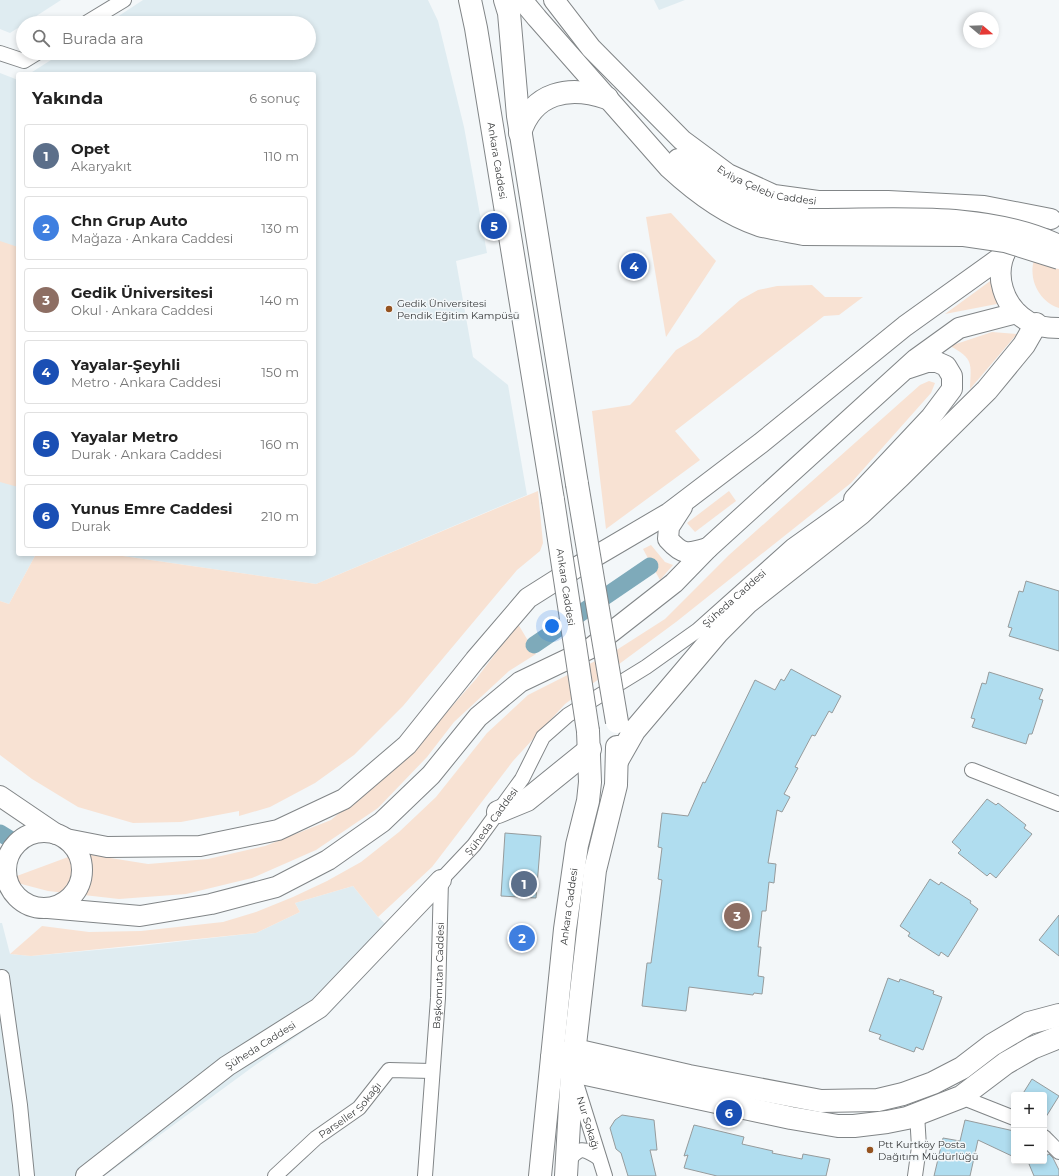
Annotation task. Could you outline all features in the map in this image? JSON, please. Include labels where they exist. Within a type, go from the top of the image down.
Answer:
[{"type":"main road","name":"Ankara Caddesi","points":[[470,0],[476,28],[553,500],[589,740],[590,782],[588,801],[577,845],[565,929],[540,1176]]},
{"type":"main road","points":[[506,0],[509,13],[520,133],[617,722],[617,761],[613,799],[595,870],[574,1050],[566,1169]]},
{"type":"main road","points":[[520,133],[525,119],[537,105],[541,101],[557,93],[593,93],[607,98]]},
{"type":"main road","points":[[617,761],[634,731],[718,632],[748,602],[861,513],[987,390],[1024,345],[1050,330]]},
{"type":"main road","points":[[498,812],[528,800],[589,740]]},
{"type":"main road","points":[[552,1058],[574,1050],[690,1076],[821,1100],[878,1100],[903,1094],[933,1083],[962,1068],[992,1046],[1029,1023],[1059,1015]]},
{"type":"main road","points":[[552,1058],[572,1071],[791,1118],[838,1126],[887,1122],[917,1114],[961,1097],[1006,1063],[1032,1048],[1059,1037]]},
{"type":"street","points":[[98,16],[124,0]]},
{"type":"street","points":[[522,0],[669,168],[690,188],[728,212],[759,225],[964,236],[1005,242],[1059,259]]},
{"type":"street","points":[[549,0],[598,74],[638,121],[694,173],[728,194],[806,227]]},
{"type":"street","name":"Evliya Çelebi Caddesi","points":[[554,0],[591,48],[682,140],[728,174],[774,195],[818,201],[888,201],[984,206],[1055,219]]},
{"type":"street","points":[[0,53],[16,58]]},
{"type":"street","name":"Evliya Çelebi Caddesi","points":[[806,227],[964,219],[1025,231],[1059,245]]},
{"type":"street","points":[[1050,330],[1029,322],[1017,313],[1007,301],[1002,286],[1000,270],[1004,255],[1011,241],[1022,230],[1035,222],[1055,219]]},
{"type":"street","points":[[24,902],[15,894],[9,883],[7,866],[13,849],[21,840],[32,834],[44,832],[107,847],[200,846],[278,830],[344,799],[407,744],[475,660],[528,598],[577,566],[669,513],[686,501],[761,443],[905,326],[1004,255]]},
{"type":"street","points":[[0,895],[35,906],[48,908],[140,916],[211,904],[276,887],[328,860],[382,822],[431,775],[478,717],[520,682],[591,648],[674,583],[708,548],[904,370],[960,328],[1017,313]]},
{"type":"street","points":[[854,499],[931,417],[952,389],[952,376],[946,366],[937,362],[927,362],[904,370]]},
{"type":"street","name":"Şüheda Caddesi","points":[[86,1176],[227,1066],[319,1008],[474,845],[522,779],[543,737],[563,719],[646,667],[698,630],[792,546],[854,499],[900,476]]},
{"type":"street","points":[[686,501],[669,527],[668,539],[677,549],[690,554],[708,548]]},
{"type":"street","points":[[972,770],[1059,804]]},
{"type":"street","points":[[0,796],[61,836],[76,848],[81,860],[82,873],[79,886],[66,901],[48,908]]},
{"type":"street","name":"Başkomutan Caddesi","points":[[425,1176],[438,998],[441,880]]},
{"type":"street","points":[[2,977],[20,1105],[27,1176]]},
{"type":"street","name":"Parseller Sokağı","points":[[274,1176],[316,1138],[359,1108],[388,1070],[432,1071]]},
{"type":"street","name":"Nur Sokağı","points":[[572,1071],[605,1176]]},
{"type":"street","points":[[961,1097],[1011,1117]]},
{"type":"street","points":[[915,1176],[920,1147],[917,1114]]},
{"type":"street","points":[[1047,1140],[1059,1152]]},
{"type":"street","points":[[566,1169],[577,1151],[588,1151],[599,1158]]},
{"type":"shaded area","points":[[0,0],[61,0],[36,16],[16,16],[16,29],[10,33],[0,29]]},
{"type":"shaded area","name":"Gedik Üniversitesi Pendik Eğitim Kampüsü","points":[[143,0],[428,0],[438,21],[464,127],[487,253],[456,261],[473,357],[508,385],[527,495],[316,584],[123,556],[316,556],[316,72],[32,72],[51,60],[316,60],[316,16],[119,16]]},
{"type":"shaded area","points":[[654,0],[685,0],[659,10]]},
{"type":"shaded area","points":[[0,73],[16,79],[16,556],[35,556],[9,604],[0,601]]},
{"type":"shaded area","points":[[671,213],[716,261],[666,337],[646,217]]},
{"type":"shaded area","points":[[1059,234],[1059,308],[1046,301],[1037,289],[1034,282],[1033,268],[1034,260],[1041,248]]},
{"type":"shaded area","points":[[0,241],[16,246],[16,486],[0,482]]},
{"type":"shaded area","points":[[993,279],[1002,303],[945,314]]},
{"type":"shaded area","points":[[812,285],[825,297],[863,297],[839,315],[824,316],[675,431],[700,460],[606,529],[592,411],[630,405],[676,350],[698,337],[740,300],[758,290],[777,286]]},
{"type":"shaded area","points":[[992,332],[1017,334],[970,389],[971,373],[967,358],[950,346]]},
{"type":"shaded area","points":[[929,381],[935,383],[931,393],[851,483],[676,622],[565,704],[513,761],[432,867],[378,917],[353,886],[295,903],[300,912],[256,933],[31,956],[10,954],[42,926],[89,932],[141,931],[223,922],[256,912],[293,897],[327,881],[361,862],[399,832],[436,797],[487,733],[528,695],[615,651],[665,619],[729,555],[920,385]]},
{"type":"shaded area","points":[[538,491],[543,543],[540,551],[517,570],[403,706],[354,755],[315,783],[270,807],[239,816],[239,811],[181,822],[133,823],[78,807],[32,779],[0,755],[0,601],[9,604],[35,556],[123,556],[316,584]]},
{"type":"shaded area","points":[[729,491],[736,501],[695,532],[687,523]]},
{"type":"shaded area","points":[[651,545],[665,562],[673,565],[660,580],[643,549]]},
{"type":"shaded area","points":[[518,624],[536,654],[509,671],[454,722],[427,757],[378,808],[316,850],[252,878],[186,894],[119,899],[48,891],[6,880],[79,853],[148,864],[208,859],[265,846],[331,820],[380,778],[438,722],[476,679]]},
{"type":"shaded area","points":[[353,886],[378,917],[400,938],[329,1014],[254,1066],[104,1176],[0,1176],[0,923],[2,923],[10,954],[31,956],[140,946],[256,933],[300,912],[295,903]]},
{"type":"building","points":[[1026,581],[1059,591],[1059,651],[1009,636],[1012,628],[1008,627],[1019,591],[1023,592]]},
{"type":"building","points":[[791,669],[841,696],[832,713],[829,711],[815,736],[812,735],[795,767],[798,768],[784,794],[790,797],[782,812],[777,810],[768,863],[776,864],[774,883],[769,882],[766,911],[762,911],[758,947],[761,947],[758,976],[764,977],[762,994],[754,993],[753,995],[689,987],[686,1011],[642,1006],[647,963],[651,963],[662,880],[658,879],[662,848],[658,847],[662,813],[688,816],[703,782],[705,783],[755,680],[775,690],[781,679],[784,681]]},
{"type":"building","points":[[989,672],[1043,689],[1039,699],[1043,700],[1032,734],[1029,734],[1026,744],[972,727],[975,719],[971,718],[982,683],[986,684]]},
{"type":"building","points":[[987,799],[996,805],[998,803],[1026,825],[1024,828],[1032,834],[996,878],[990,873],[987,876],[958,853],[961,850],[952,842]]},
{"type":"building","points":[[505,833],[541,836],[536,898],[501,896]]},
{"type":"building","points":[[930,879],[939,885],[941,882],[971,901],[970,903],[978,909],[948,957],[941,952],[939,956],[908,936],[910,933],[900,926]]},
{"type":"building","points":[[1059,915],[1059,956],[1039,940]]},
{"type":"building","points":[[888,978],[899,982],[900,979],[934,991],[933,994],[942,997],[923,1050],[916,1047],[914,1052],[879,1039],[881,1035],[869,1031]]},
{"type":"building","points":[[1032,1079],[1059,1096],[1047,1115],[1047,1092],[1024,1092]]},
{"type":"building","points":[[622,1115],[654,1120],[657,1150],[650,1150],[656,1176],[628,1176],[621,1153],[616,1149],[610,1128],[615,1120]]},
{"type":"building","points":[[965,1120],[1011,1130],[1011,1156],[978,1140],[970,1176],[934,1176],[943,1138],[960,1141]]},
{"type":"building","points":[[694,1125],[744,1137],[742,1144],[773,1151],[772,1153],[802,1159],[803,1154],[830,1159],[826,1176],[717,1176],[684,1168],[688,1155],[684,1156]]},
{"type":"building","points":[[1049,1154],[1053,1158],[1059,1170],[1059,1176],[1034,1176],[1029,1164],[1047,1164],[1047,1155]]},
{"type":"waterway","points":[[534,645],[650,566]]},
{"type":"waterway","points":[[0,833],[13,841]]},
{"type":"place","name":"Yayalar Metro","points":[[494,226]]},
{"type":"place","name":"Yayalar-Şeyhli","points":[[634,266]]},
{"type":"place","name":"Gedik Üniversitesi Pendik Eğitim Kampüsü","points":[[389,309]]},
{"type":"place","name":"Opet","points":[[524,884]]},
{"type":"place","name":"Gedik Üniversitesi","points":[[737,916]]},
{"type":"place","name":"Chn Grup Auto","points":[[522,938]]},
{"type":"place","name":"Yunus Emre Caddesi","points":[[729,1113]]},
{"type":"place","name":"Ptt Kurtköy Posta Dağıtım Müdürlüğü","points":[[870,1150]]}]
